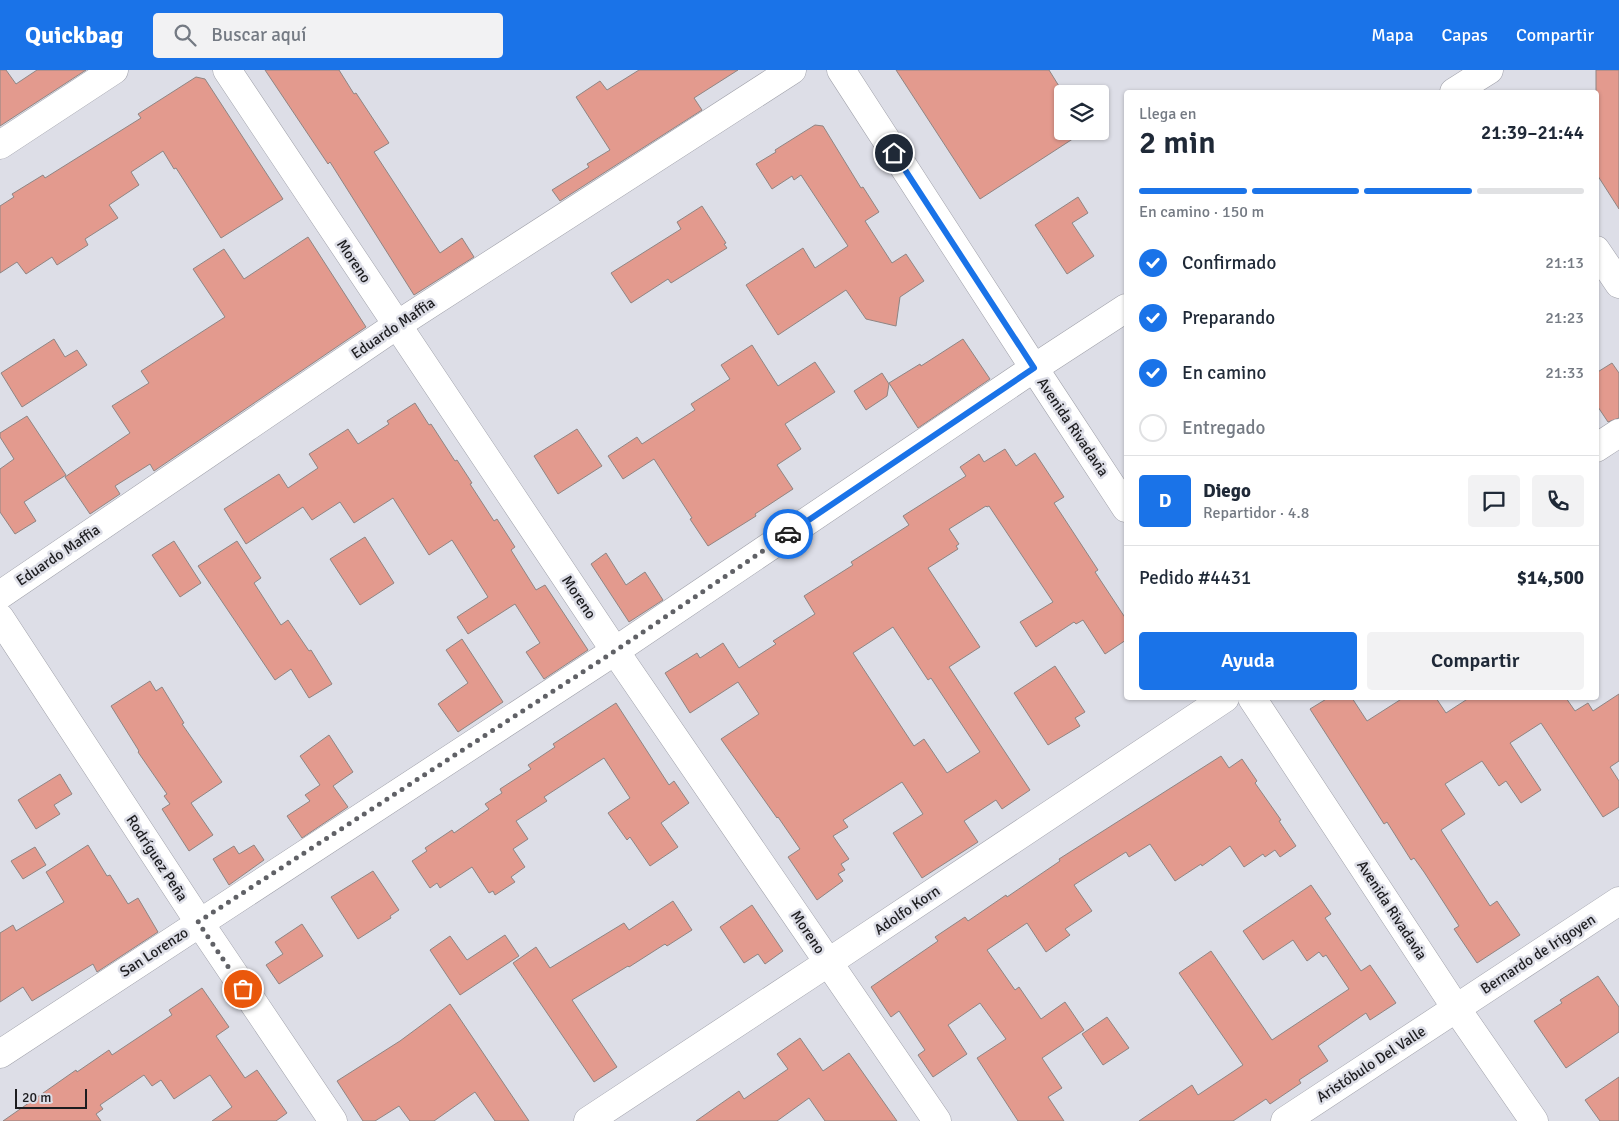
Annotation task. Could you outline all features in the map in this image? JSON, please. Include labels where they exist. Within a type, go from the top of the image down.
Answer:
[{"type":"street","points":[[0,145],[114,70]]},
{"type":"street","name":"Moreno","points":[[226,70],[615,651],[937,1121]]},
{"type":"street","name":"Eduardo Maffia","points":[[0,594],[397,325],[792,70]]},
{"type":"street","name":"Avenida Rivadavia","points":[[841,70],[1124,505]]},
{"type":"street","points":[[1458,90],[1483,77]]},
{"type":"street","points":[[1599,254],[1619,284]]},
{"type":"street","name":"San Lorenzo","points":[[0,1054],[198,922],[615,651],[1124,309]]},
{"type":"street","points":[[1599,446],[1619,433]]},
{"type":"street","name":"Rodríguez Peña","points":[[0,618],[198,922],[333,1121]]},
{"type":"street","name":"Adolfo Korn","points":[[588,1121],[1222,700]]},
{"type":"street","name":"Avenida Rivadavia","points":[[1253,700],[1456,1008],[1534,1121]]},
{"type":"street","name":"Bernardo de Irigoyen","points":[[1456,1008],[1619,901]]},
{"type":"street","name":"Aristóbulo Del Valle","points":[[1285,1121],[1456,1008]]},
{"type":"building","points":[[0,70],[6,70],[16,84],[37,70],[86,70],[0,126]]},
{"type":"building","points":[[265,70],[339,70],[389,143],[374,152],[440,253],[462,238],[474,257],[414,295],[330,162],[328,164]]},
{"type":"building","points":[[639,70],[738,70],[694,98],[702,110],[560,201],[552,190],[589,167],[587,164],[610,150],[576,97],[600,81],[607,90]]},
{"type":"building","points":[[896,70],[1049,70],[1058,85],[1054,85],[1054,140],[1071,140],[980,199]]},
{"type":"building","points":[[1596,70],[1619,70],[1619,209],[1599,178],[1599,90],[1596,90]]},
{"type":"building","points":[[196,77],[205,79],[283,199],[221,238],[163,151],[131,172],[139,185],[109,205],[118,218],[85,239],[88,245],[57,265],[52,257],[26,274],[17,262],[0,273],[0,206],[14,197],[12,194],[43,175],[45,178],[141,118],[138,114]]},
{"type":"building","points":[[815,125],[823,126],[861,188],[863,187],[879,212],[865,221],[892,263],[906,254],[924,281],[900,297],[896,326],[866,319],[846,290],[778,335],[746,285],[803,248],[815,268],[848,246],[801,175],[794,180],[792,176],[772,189],[756,164]]},
{"type":"building","points":[[1078,197],[1088,213],[1072,223],[1094,256],[1067,274],[1035,225]]},
{"type":"building","points":[[702,206],[726,243],[724,244],[727,248],[671,283],[668,279],[631,303],[611,273],[681,229],[677,222]]},
{"type":"building","points":[[308,237],[366,327],[154,471],[150,464],[115,486],[120,494],[90,514],[65,477],[130,433],[112,406],[149,383],[141,371],[225,317],[193,269],[224,249],[244,279]]},
{"type":"building","points":[[54,339],[65,357],[77,350],[87,365],[22,407],[1,373]]},
{"type":"building","points":[[963,339],[990,379],[918,428],[889,383],[920,364],[921,366]]},
{"type":"building","points":[[752,345],[778,386],[815,362],[835,392],[785,424],[801,449],[777,465],[793,489],[755,514],[756,516],[708,546],[654,459],[623,479],[608,456],[637,437],[642,444],[695,410],[691,404],[730,379],[721,365]]},
{"type":"building","points":[[1612,363],[1619,373],[1619,418],[1608,422],[1599,408],[1599,371]]},
{"type":"building","points":[[882,373],[889,384],[887,396],[866,410],[854,391]]},
{"type":"building","points":[[415,403],[455,461],[457,460],[494,521],[497,519],[515,547],[511,550],[536,590],[545,585],[588,650],[544,679],[526,652],[540,643],[515,604],[468,634],[457,617],[488,597],[452,540],[429,555],[393,498],[354,523],[340,502],[312,520],[303,507],[246,544],[224,509],[279,474],[288,488],[318,468],[309,454],[348,429],[358,444],[389,424],[387,421]]},
{"type":"building","points":[[27,416],[66,475],[24,502],[36,521],[15,534],[0,512],[0,469],[14,459],[0,437],[0,433]]},
{"type":"building","points":[[577,429],[602,466],[558,494],[534,456]]},
{"type":"building","points":[[1005,449],[1016,466],[1035,453],[1064,497],[1054,503],[1098,570],[1095,572],[1124,616],[1124,641],[1105,654],[1083,620],[1076,624],[1074,622],[1036,647],[1020,622],[1053,602],[989,506],[949,529],[959,544],[956,546],[958,549],[928,568],[980,647],[949,667],[1030,790],[1002,809],[996,800],[964,821],[978,842],[922,878],[893,833],[923,814],[902,782],[843,820],[848,827],[833,836],[849,859],[841,864],[845,870],[838,874],[843,881],[817,900],[788,857],[800,849],[721,739],[759,714],[738,682],[690,713],[665,673],[697,653],[700,658],[723,643],[739,668],[776,644],[773,641],[815,614],[804,596],[853,565],[851,562],[909,525],[903,516],[966,476],[960,467],[979,454],[984,462]],"holes":[[[893,627],[928,680],[931,678],[980,752],[947,773],[924,739],[914,746],[853,653]]]},
{"type":"building","points":[[365,537],[394,583],[360,605],[330,559]]},
{"type":"building","points":[[174,541],[201,583],[180,597],[152,555]]},
{"type":"building","points":[[237,541],[261,578],[254,583],[281,625],[288,620],[309,651],[311,650],[332,684],[309,698],[291,669],[275,680],[198,566]]},
{"type":"building","points":[[606,553],[626,585],[645,572],[663,600],[629,622],[591,564]]},
{"type":"building","points":[[462,639],[503,702],[458,732],[438,704],[468,683],[446,650]]},
{"type":"building","points":[[1055,666],[1085,712],[1075,718],[1080,726],[1048,745],[1014,693]]},
{"type":"building","points":[[150,681],[156,691],[162,687],[184,723],[182,724],[222,782],[191,803],[213,835],[189,851],[162,809],[170,804],[164,796],[167,794],[138,752],[111,706]]},
{"type":"building","points":[[1619,694],[1619,761],[1610,767],[1619,781],[1619,807],[1603,817],[1541,723],[1510,743],[1541,790],[1521,803],[1506,781],[1499,786],[1482,761],[1445,784],[1465,814],[1441,830],[1490,906],[1497,901],[1520,935],[1477,963],[1454,929],[1459,926],[1424,872],[1414,858],[1411,860],[1387,822],[1384,824],[1310,709],[1325,700],[1353,700],[1367,721],[1400,700],[1437,700],[1446,713],[1466,700],[1567,700],[1575,711],[1588,703],[1593,711]]},
{"type":"building","points":[[616,703],[669,785],[674,781],[689,803],[661,823],[678,847],[650,866],[630,837],[627,840],[608,813],[630,798],[604,758],[544,797],[547,801],[516,821],[528,839],[513,849],[525,867],[511,877],[515,882],[495,895],[493,891],[489,893],[472,867],[440,888],[437,883],[430,888],[412,861],[427,851],[425,848],[452,830],[454,833],[489,809],[485,804],[502,793],[500,789],[531,769],[528,765],[555,747],[553,744]]},
{"type":"building","points":[[329,735],[353,772],[333,786],[348,807],[302,838],[287,816],[310,801],[305,795],[320,785],[300,756]]},
{"type":"building","points":[[1221,756],[1229,768],[1242,759],[1257,781],[1255,783],[1281,820],[1279,821],[1296,846],[1280,857],[1275,850],[1265,857],[1263,854],[1244,867],[1230,846],[1202,866],[1201,864],[1175,881],[1150,844],[1129,857],[1126,852],[1074,885],[1092,911],[1065,929],[1070,935],[1046,952],[1027,923],[987,950],[1015,990],[1019,987],[1041,1019],[1065,1002],[1084,1030],[1042,1058],[1062,1088],[1048,1097],[1064,1121],[1018,1121],[977,1058],[1006,1039],[980,1003],[948,1025],[967,1054],[933,1077],[918,1055],[925,1050],[899,1011],[891,1017],[871,987],[938,941],[935,937],[965,917],[968,921],[1006,895],[1007,897],[1060,861],[1059,859]]},
{"type":"building","points":[[60,774],[72,794],[54,805],[60,814],[36,829],[18,800]]},
{"type":"building","points":[[88,845],[107,876],[110,875],[128,904],[138,898],[158,932],[97,972],[93,964],[32,1001],[23,987],[0,1002],[0,933],[13,925],[16,931],[64,902],[46,872]]},
{"type":"building","points":[[254,845],[264,860],[229,885],[213,859],[234,846],[239,854]]},
{"type":"building","points":[[35,847],[46,865],[23,879],[11,861]]},
{"type":"building","points":[[373,871],[399,910],[390,916],[391,918],[358,939],[331,897]]},
{"type":"building","points":[[1311,885],[1331,914],[1325,918],[1361,971],[1370,965],[1396,1003],[1370,1020],[1366,1013],[1318,1046],[1328,1061],[1299,1080],[1301,1083],[1270,1104],[1266,1099],[1233,1121],[1139,1121],[1192,1085],[1198,1095],[1243,1065],[1179,973],[1211,951],[1272,1040],[1349,989],[1326,955],[1323,957],[1319,952],[1307,961],[1293,940],[1263,960],[1243,931]]},
{"type":"building","points":[[673,901],[692,930],[667,946],[665,944],[572,1000],[617,1067],[594,1082],[513,963],[536,947],[550,968],[624,923],[629,930]]},
{"type":"building","points":[[752,905],[783,951],[765,964],[758,954],[744,963],[720,927]]},
{"type":"building","points":[[302,924],[323,956],[279,984],[266,965],[283,954],[275,942]]},
{"type":"building","points":[[505,935],[519,956],[460,995],[430,950],[450,936],[467,960]]},
{"type":"building","points":[[1598,976],[1619,1007],[1619,1032],[1566,1068],[1534,1021],[1562,1003],[1560,1000]]},
{"type":"building","points":[[202,988],[229,1027],[216,1036],[245,1078],[257,1070],[287,1113],[276,1121],[212,1121],[232,1107],[210,1075],[174,1099],[161,1080],[152,1086],[144,1075],[100,1105],[103,1109],[96,1114],[101,1121],[3,1121],[76,1070],[77,1072],[109,1050],[112,1055],[172,1015],[169,1010]]},
{"type":"building","points":[[450,1004],[529,1121],[495,1121],[475,1092],[434,1121],[410,1121],[399,1106],[375,1121],[363,1121],[337,1081],[400,1041]]},
{"type":"building","points":[[1107,1017],[1129,1048],[1103,1065],[1082,1034]]},
{"type":"building","points":[[800,1038],[823,1071],[849,1053],[897,1121],[825,1121],[809,1098],[777,1121],[696,1121],[739,1091],[744,1099],[788,1069],[777,1054]]},
{"type":"building","points":[[1619,1077],[1619,1121],[1600,1121],[1585,1100]]},
{"type":"way so far","points":[[243,989],[198,922],[615,651],[788,534]]},
{"type":"route","points":[[788,534],[1034,368],[894,153]]}]
